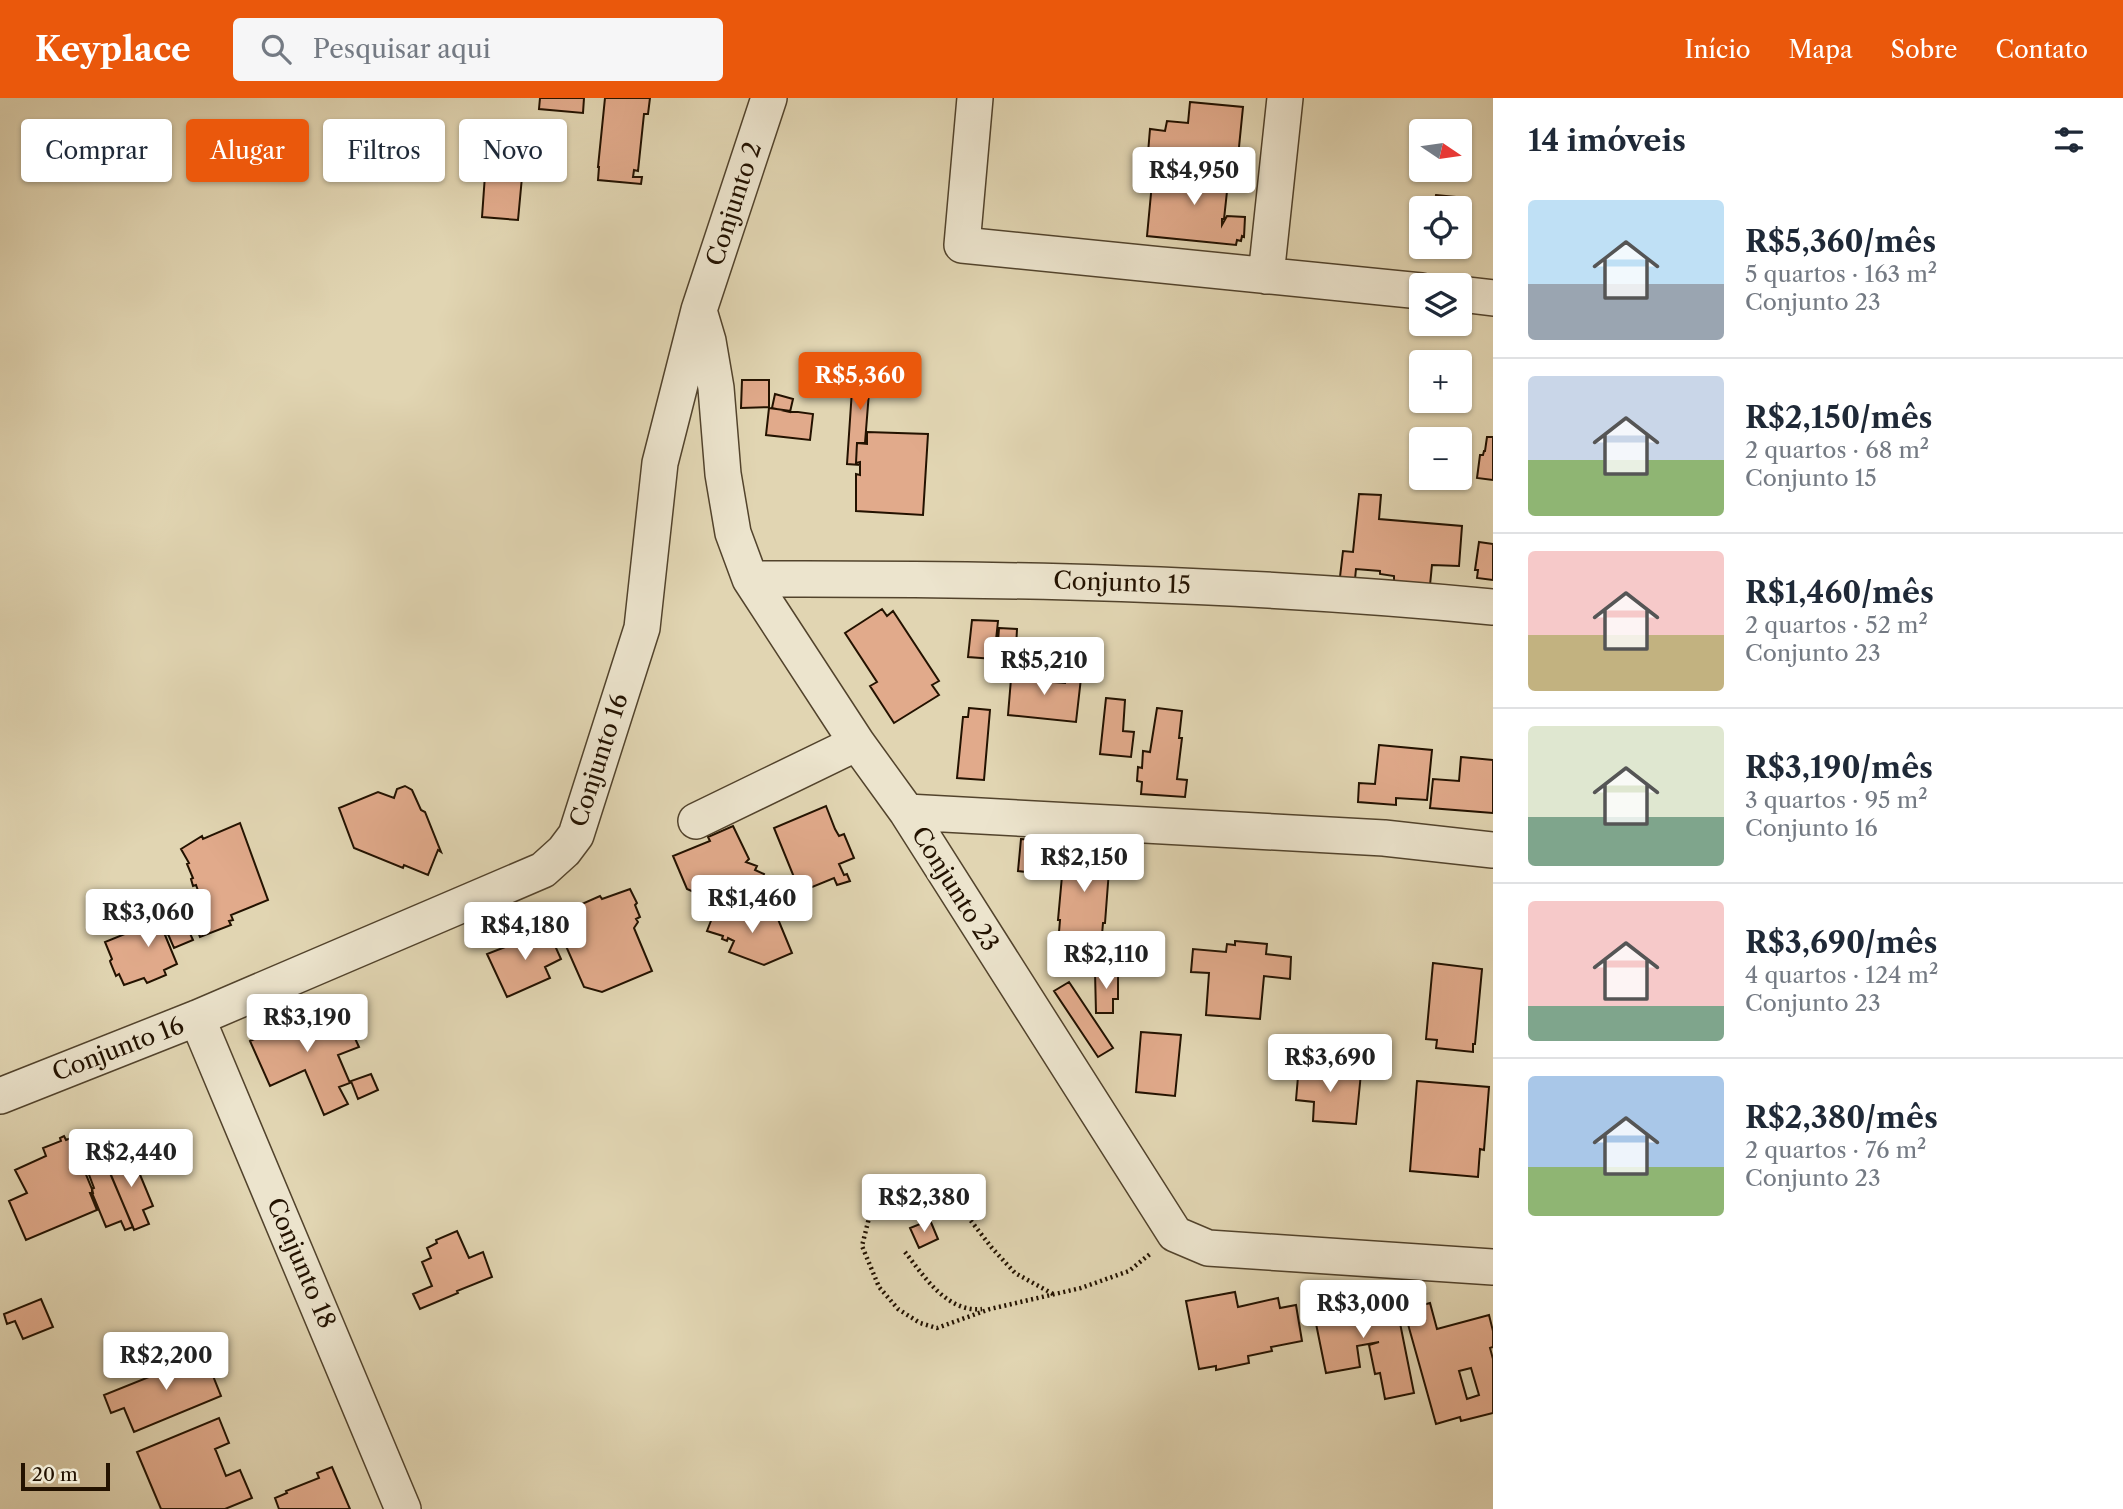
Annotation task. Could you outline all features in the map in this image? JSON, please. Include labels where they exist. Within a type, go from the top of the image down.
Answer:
[{"type":"street","name":"Conjunto 2","points":[[699,310],[768,98]]},
{"type":"street","points":[[975,98],[962,245],[1409,290]]},
{"type":"street","points":[[1266,276],[1285,98]]},
{"type":"street","points":[[1472,295],[1493,298]]},
{"type":"street","name":"Conjunto 23","points":[[699,310],[714,376],[723,474],[733,533],[750,579],[857,743],[907,812],[1175,1234]]},
{"type":"street","name":"Conjunto 16","points":[[0,1096],[197,1018],[543,870],[564,851],[576,835],[642,628],[660,463],[699,310]]},
{"type":"street","name":"Conjunto 15","points":[[750,579],[923,578],[1162,584],[1380,596],[1493,607]]},
{"type":"street","points":[[696,821],[857,743]]},
{"type":"street","points":[[907,812],[1384,838],[1493,850]]},
{"type":"street","name":"Conjunto 18","points":[[197,1018],[402,1509]]},
{"type":"street","points":[[1175,1234],[1209,1248],[1493,1267]]},
{"type":"path","points":[[990,1308],[937,1328],[920,1323],[898,1309],[879,1287],[862,1246],[869,1219],[879,1203],[907,1187],[923,1185],[936,1189],[961,1208],[1015,1273],[1053,1294]]},
{"type":"path","points":[[905,1252],[929,1284],[961,1307],[974,1310],[1081,1288],[1129,1270],[1175,1234]]},
{"type":"building","points":[[540,98],[584,98],[583,113],[539,109]]},
{"type":"building","points":[[605,98],[650,98],[648,114],[644,114],[638,171],[634,170],[633,177],[642,177],[641,184],[598,180]]},
{"type":"building","points":[[1190,102],[1243,107],[1238,157],[1216,153],[1216,160],[1188,153],[1187,157],[1148,153],[1150,129],[1165,131],[1167,121],[1188,123]]},
{"type":"building","points":[[1176,163],[1227,169],[1226,173],[1229,173],[1222,225],[1227,216],[1245,217],[1244,237],[1242,236],[1241,241],[1237,240],[1236,245],[1147,236],[1152,183],[1168,185],[1170,168],[1176,167]]},
{"type":"building","points":[[484,182],[522,182],[518,220],[482,217]]},
{"type":"building","points":[[853,375],[882,377],[882,385],[869,392],[865,443],[857,443],[856,463],[860,462],[860,465],[847,464]]},
{"type":"building","points":[[742,380],[769,380],[769,407],[741,408]]},
{"type":"building","points":[[775,394],[793,399],[790,412],[772,408]]},
{"type":"building","points":[[769,408],[813,414],[810,440],[766,435]]},
{"type":"building","points":[[867,432],[928,434],[923,515],[856,511],[856,474],[860,475],[860,462],[856,463],[857,443],[867,444]]},
{"type":"building","points":[[1487,437],[1493,437],[1493,480],[1477,478],[1480,455],[1485,451]]},
{"type":"building","points":[[1359,494],[1381,495],[1379,519],[1462,526],[1459,566],[1432,565],[1430,585],[1394,582],[1394,576],[1380,574],[1380,571],[1356,569],[1355,579],[1340,577],[1343,551],[1353,552]]},
{"type":"building","points":[[1479,542],[1493,544],[1493,580],[1477,578],[1478,570],[1475,570]]},
{"type":"building","points":[[882,609],[887,616],[893,611],[939,681],[932,685],[939,695],[894,723],[870,686],[877,682],[845,633]]},
{"type":"building","points":[[972,620],[998,621],[994,659],[968,657]]},
{"type":"building","points":[[999,628],[1017,629],[1016,648],[1007,647],[1006,656],[997,655]]},
{"type":"building","points":[[1012,667],[1029,669],[1028,680],[1065,683],[1065,671],[1074,672],[1074,677],[1081,678],[1076,722],[1008,715]]},
{"type":"building","points":[[1106,698],[1125,700],[1123,731],[1134,732],[1131,757],[1100,754]]},
{"type":"building","points":[[969,708],[990,710],[984,780],[957,778],[963,717],[968,717]]},
{"type":"building","points":[[1157,708],[1182,711],[1177,779],[1187,780],[1185,797],[1141,794],[1142,782],[1137,781],[1138,767],[1142,768],[1143,751],[1150,752]]},
{"type":"building","points":[[1379,745],[1432,750],[1427,800],[1396,798],[1396,805],[1358,802],[1359,783],[1375,784]]},
{"type":"building","points":[[1461,757],[1493,760],[1493,813],[1430,808],[1433,779],[1459,781]]},
{"type":"building","points":[[405,786],[412,790],[421,810],[425,812],[441,852],[438,850],[428,875],[354,848],[339,808],[378,792],[394,798],[397,789]]},
{"type":"building","points":[[826,806],[835,829],[839,836],[844,834],[854,858],[839,864],[850,881],[837,885],[834,878],[800,892],[774,828]]},
{"type":"building","points":[[240,823],[268,900],[231,915],[231,925],[200,937],[187,904],[201,899],[196,885],[193,886],[193,878],[187,864],[189,863],[181,849],[202,836],[203,839]]},
{"type":"building","points":[[733,826],[749,859],[746,862],[757,866],[755,870],[764,874],[757,893],[748,891],[744,897],[728,891],[726,895],[711,889],[707,898],[687,889],[673,856],[710,841],[708,837]]},
{"type":"building","points":[[1021,839],[1046,841],[1043,874],[1018,871]]},
{"type":"building","points":[[1064,854],[1110,857],[1102,935],[1059,932]]},
{"type":"building","points":[[630,889],[640,917],[636,919],[638,922],[634,928],[652,971],[602,992],[584,987],[558,928],[571,923],[566,911],[600,896],[602,899]]},
{"type":"building","points":[[178,907],[193,940],[174,948],[168,934],[165,935],[177,964],[164,970],[166,975],[147,983],[144,978],[124,985],[119,974],[116,976],[105,942],[159,920],[163,929],[165,928],[159,915]]},
{"type":"building","points":[[773,907],[792,953],[764,965],[729,952],[734,941],[728,938],[727,941],[722,939],[723,936],[707,931],[716,908],[745,918]]},
{"type":"building","points":[[547,928],[561,959],[545,967],[550,978],[507,997],[487,954]]},
{"type":"building","points":[[1235,941],[1267,944],[1266,954],[1291,957],[1290,979],[1264,976],[1260,1019],[1206,1015],[1209,973],[1191,972],[1193,949],[1226,952],[1227,944],[1235,945]]},
{"type":"building","points":[[1433,963],[1482,969],[1473,1052],[1436,1048],[1437,1040],[1426,1039]]},
{"type":"building","points":[[1095,971],[1118,971],[1118,999],[1113,999],[1113,1013],[1096,1013]]},
{"type":"building","points":[[1069,982],[1113,1048],[1098,1057],[1054,991]]},
{"type":"building","points":[[310,1000],[324,1031],[347,1021],[359,1047],[338,1055],[350,1083],[339,1087],[348,1104],[324,1115],[305,1070],[270,1086],[250,1041],[279,1028],[274,1016]]},
{"type":"building","points":[[1141,1032],[1181,1035],[1175,1096],[1136,1092]]},
{"type":"building","points":[[1299,1065],[1361,1073],[1356,1124],[1313,1121],[1314,1102],[1296,1100]]},
{"type":"building","points":[[371,1074],[378,1090],[358,1099],[351,1081]]},
{"type":"building","points":[[1417,1081],[1489,1087],[1484,1150],[1480,1149],[1478,1177],[1410,1171]]},
{"type":"building","points":[[64,1136],[66,1140],[71,1138],[92,1189],[93,1193],[90,1193],[97,1210],[26,1240],[9,1201],[27,1193],[15,1170],[46,1156],[43,1148],[61,1141],[60,1138]]},
{"type":"building","points":[[101,1152],[133,1227],[125,1230],[121,1221],[106,1227],[92,1193],[94,1188],[88,1172],[97,1168],[92,1156]]},
{"type":"building","points":[[131,1153],[153,1206],[143,1210],[149,1224],[134,1230],[106,1163]]},
{"type":"building","points":[[930,1220],[938,1239],[919,1248],[910,1228]]},
{"type":"building","points":[[457,1231],[469,1258],[483,1252],[492,1277],[420,1309],[413,1294],[432,1286],[422,1262],[431,1258],[427,1248],[437,1243],[436,1240]]},
{"type":"building","points":[[1337,1289],[1340,1308],[1358,1304],[1359,1310],[1396,1303],[1414,1393],[1385,1399],[1380,1373],[1375,1374],[1369,1345],[1379,1342],[1357,1346],[1360,1367],[1326,1373],[1310,1294]]},
{"type":"building","points":[[1235,1292],[1238,1307],[1278,1298],[1280,1308],[1296,1305],[1302,1341],[1271,1347],[1272,1351],[1248,1356],[1249,1363],[1216,1370],[1216,1366],[1199,1369],[1186,1301]]},
{"type":"building","points":[[41,1299],[53,1327],[23,1339],[15,1321],[7,1324],[4,1314]]},
{"type":"building","points":[[1430,1303],[1437,1329],[1489,1315],[1493,1331],[1493,1347],[1490,1348],[1493,1359],[1493,1413],[1461,1421],[1460,1417],[1436,1424],[1404,1310]],"holes":[[[1471,1368],[1479,1395],[1467,1399],[1459,1371]]]},
{"type":"building","points":[[185,1352],[189,1360],[197,1357],[203,1360],[205,1367],[209,1366],[221,1396],[134,1432],[124,1408],[111,1413],[104,1395],[164,1371],[160,1362]]},
{"type":"building","points":[[219,1418],[229,1443],[215,1449],[226,1476],[240,1470],[252,1498],[225,1509],[161,1509],[137,1452]]},
{"type":"building","points":[[332,1467],[350,1509],[279,1509],[275,1498],[319,1478],[317,1473]]}]
